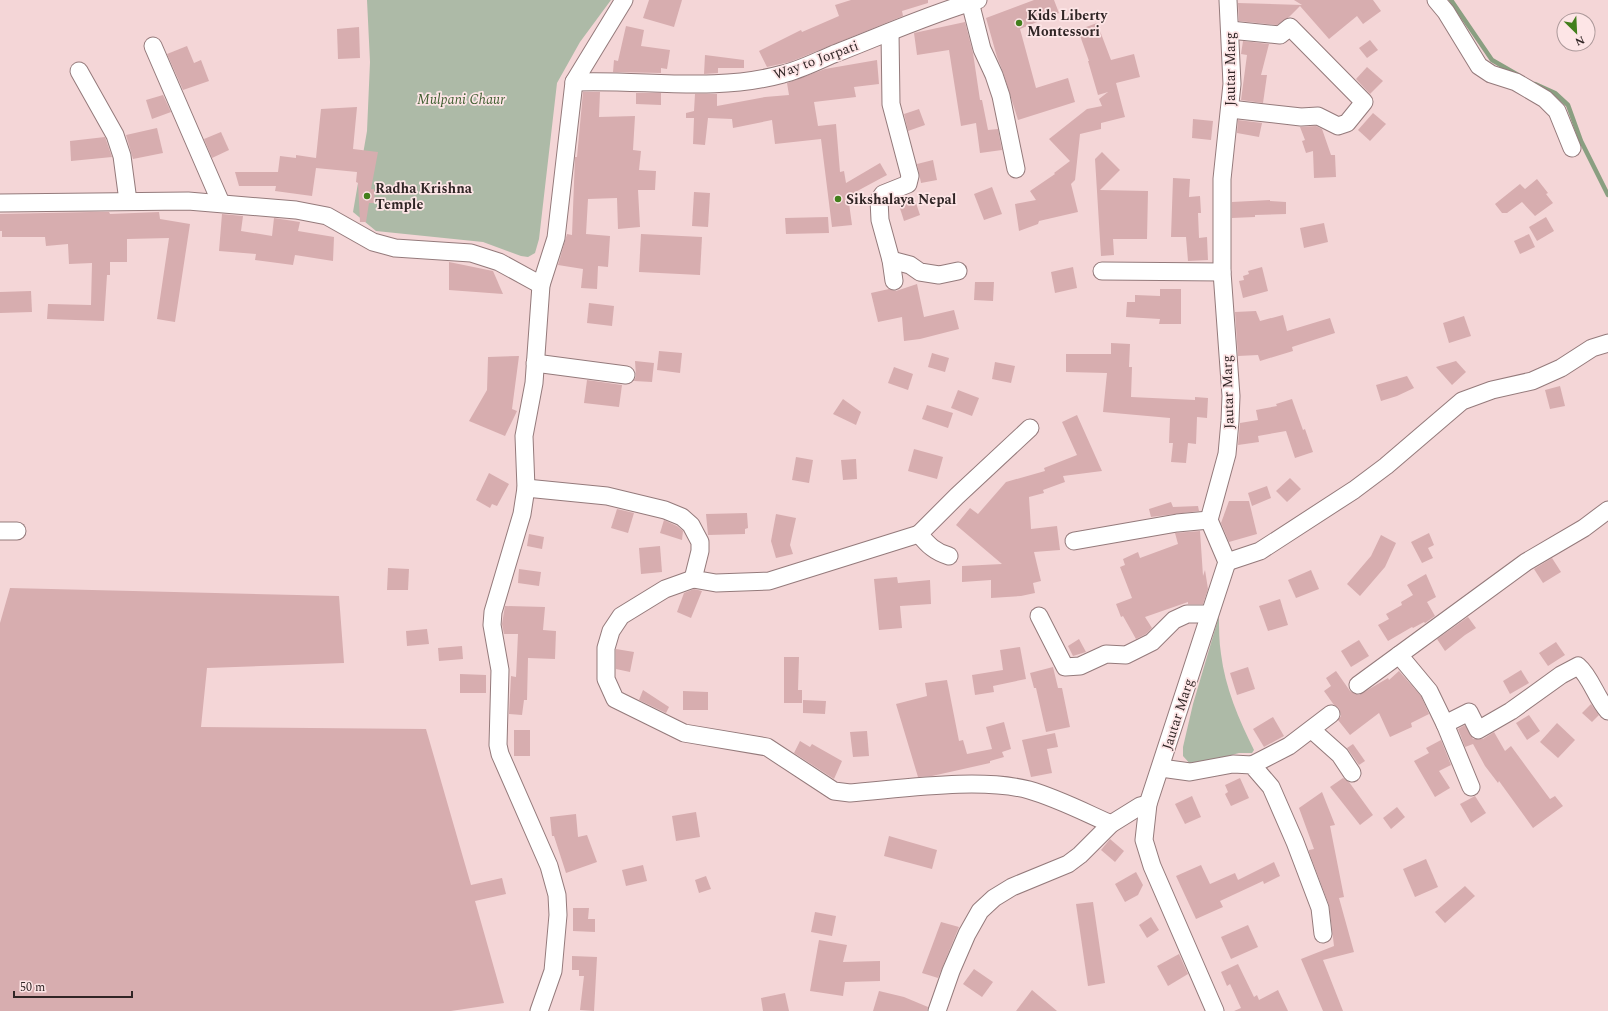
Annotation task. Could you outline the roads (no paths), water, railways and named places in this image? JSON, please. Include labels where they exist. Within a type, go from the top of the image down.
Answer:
[{"type":"street","points":[[539,1011],[553,971],[558,915],[557,896],[549,866],[500,754],[498,745],[500,670],[492,625],[496,596],[522,514],[526,488],[524,436],[534,383],[541,285],[556,238],[574,82],[624,0]]},
{"type":"street","name":"Jautar Marg","points":[[1209,520],[1227,454],[1231,396],[1222,272],[1222,179],[1232,84],[1228,0]]},
{"type":"street","points":[[1436,0],[1446,12],[1479,66],[1491,74],[1516,82],[1545,99],[1557,111],[1572,148]]},
{"type":"street","points":[[974,1],[982,49],[994,75],[1001,96],[1016,169]]},
{"type":"street","name":"Way to Jorpati","points":[[574,82],[605,81],[735,84],[783,74],[947,9],[974,1]]},
{"type":"street","points":[[1230,30],[1280,35],[1290,27],[1364,102],[1347,123],[1338,126],[1318,116],[1301,117],[1230,109]]},
{"type":"street","points":[[890,32],[891,104],[910,176],[908,184],[883,194],[879,200],[880,220],[891,260],[894,281]]},
{"type":"street","points":[[153,46],[221,203]]},
{"type":"street","points":[[79,71],[115,135],[122,156],[128,201]]},
{"type":"street","points":[[0,203],[128,201],[221,203],[296,210],[326,216],[373,242],[395,248],[471,253],[499,262],[541,285]]},
{"type":"street","points":[[891,260],[910,265],[920,272],[939,275],[958,271]]},
{"type":"street","points":[[1102,271],[1222,272]]},
{"type":"street","points":[[1074,541],[1177,523],[1209,520],[1226,562],[1260,551],[1354,490],[1386,466],[1462,401],[1492,390],[1532,381],[1561,368],[1592,348],[1608,343]]},
{"type":"street","points":[[535,363],[626,375]]},
{"type":"street","points":[[1030,428],[919,534],[769,581],[716,583],[693,579],[665,589],[621,616],[611,631],[606,648],[606,679],[615,699],[684,733],[767,747],[834,791],[850,794],[956,785],[1000,785],[1039,794],[1111,824]]},
{"type":"street","points":[[526,488],[607,496],[665,510],[682,517],[690,525],[700,542],[700,552],[693,579]]},
{"type":"street","points":[[1358,685],[1526,562],[1584,528],[1608,510]]},
{"type":"street","points":[[919,534],[929,546],[939,553],[949,556]]},
{"type":"street","name":"Jautar Marg","points":[[1215,1011],[1152,866],[1144,840],[1148,804],[1161,768],[1226,562]]},
{"type":"street","points":[[1039,616],[1065,667],[1072,668],[1106,654],[1119,656],[1136,651],[1152,642],[1174,620],[1187,614],[1209,614]]},
{"type":"street","points":[[1399,655],[1429,691],[1445,724],[1471,787]]},
{"type":"street","points":[[1445,724],[1468,712],[1478,730],[1511,711],[1561,675],[1578,666],[1583,670],[1603,706],[1608,711]]},
{"type":"street","points":[[1161,768],[1190,772],[1233,764],[1252,765],[1289,746],[1312,730],[1331,714]]},
{"type":"street","points":[[1312,730],[1340,755],[1352,773]]},
{"type":"street","points":[[1252,765],[1271,787],[1295,842],[1320,908],[1322,934]]},
{"type":"street","points":[[937,1011],[956,959],[980,911],[994,898],[1012,887],[1068,864],[1080,855],[1111,824],[1140,806],[1148,804]]},
{"type":"waterway","points":[[1451,0],[1492,60],[1518,75]]},
{"type":"waterway","points":[[1535,84],[1555,93],[1568,105],[1581,141],[1608,195]]},
{"type":"place","name":"Kids Liberty Montessori","points":[[1019,23]]},
{"type":"place","name":"Radha Krishna Temple","points":[[367,196]]},
{"type":"place","name":"Sikshalaya Nepal","points":[[838,199]]},
{"type":"park label","name":"Mulpani Chaur","points":[[461,99]]}]
